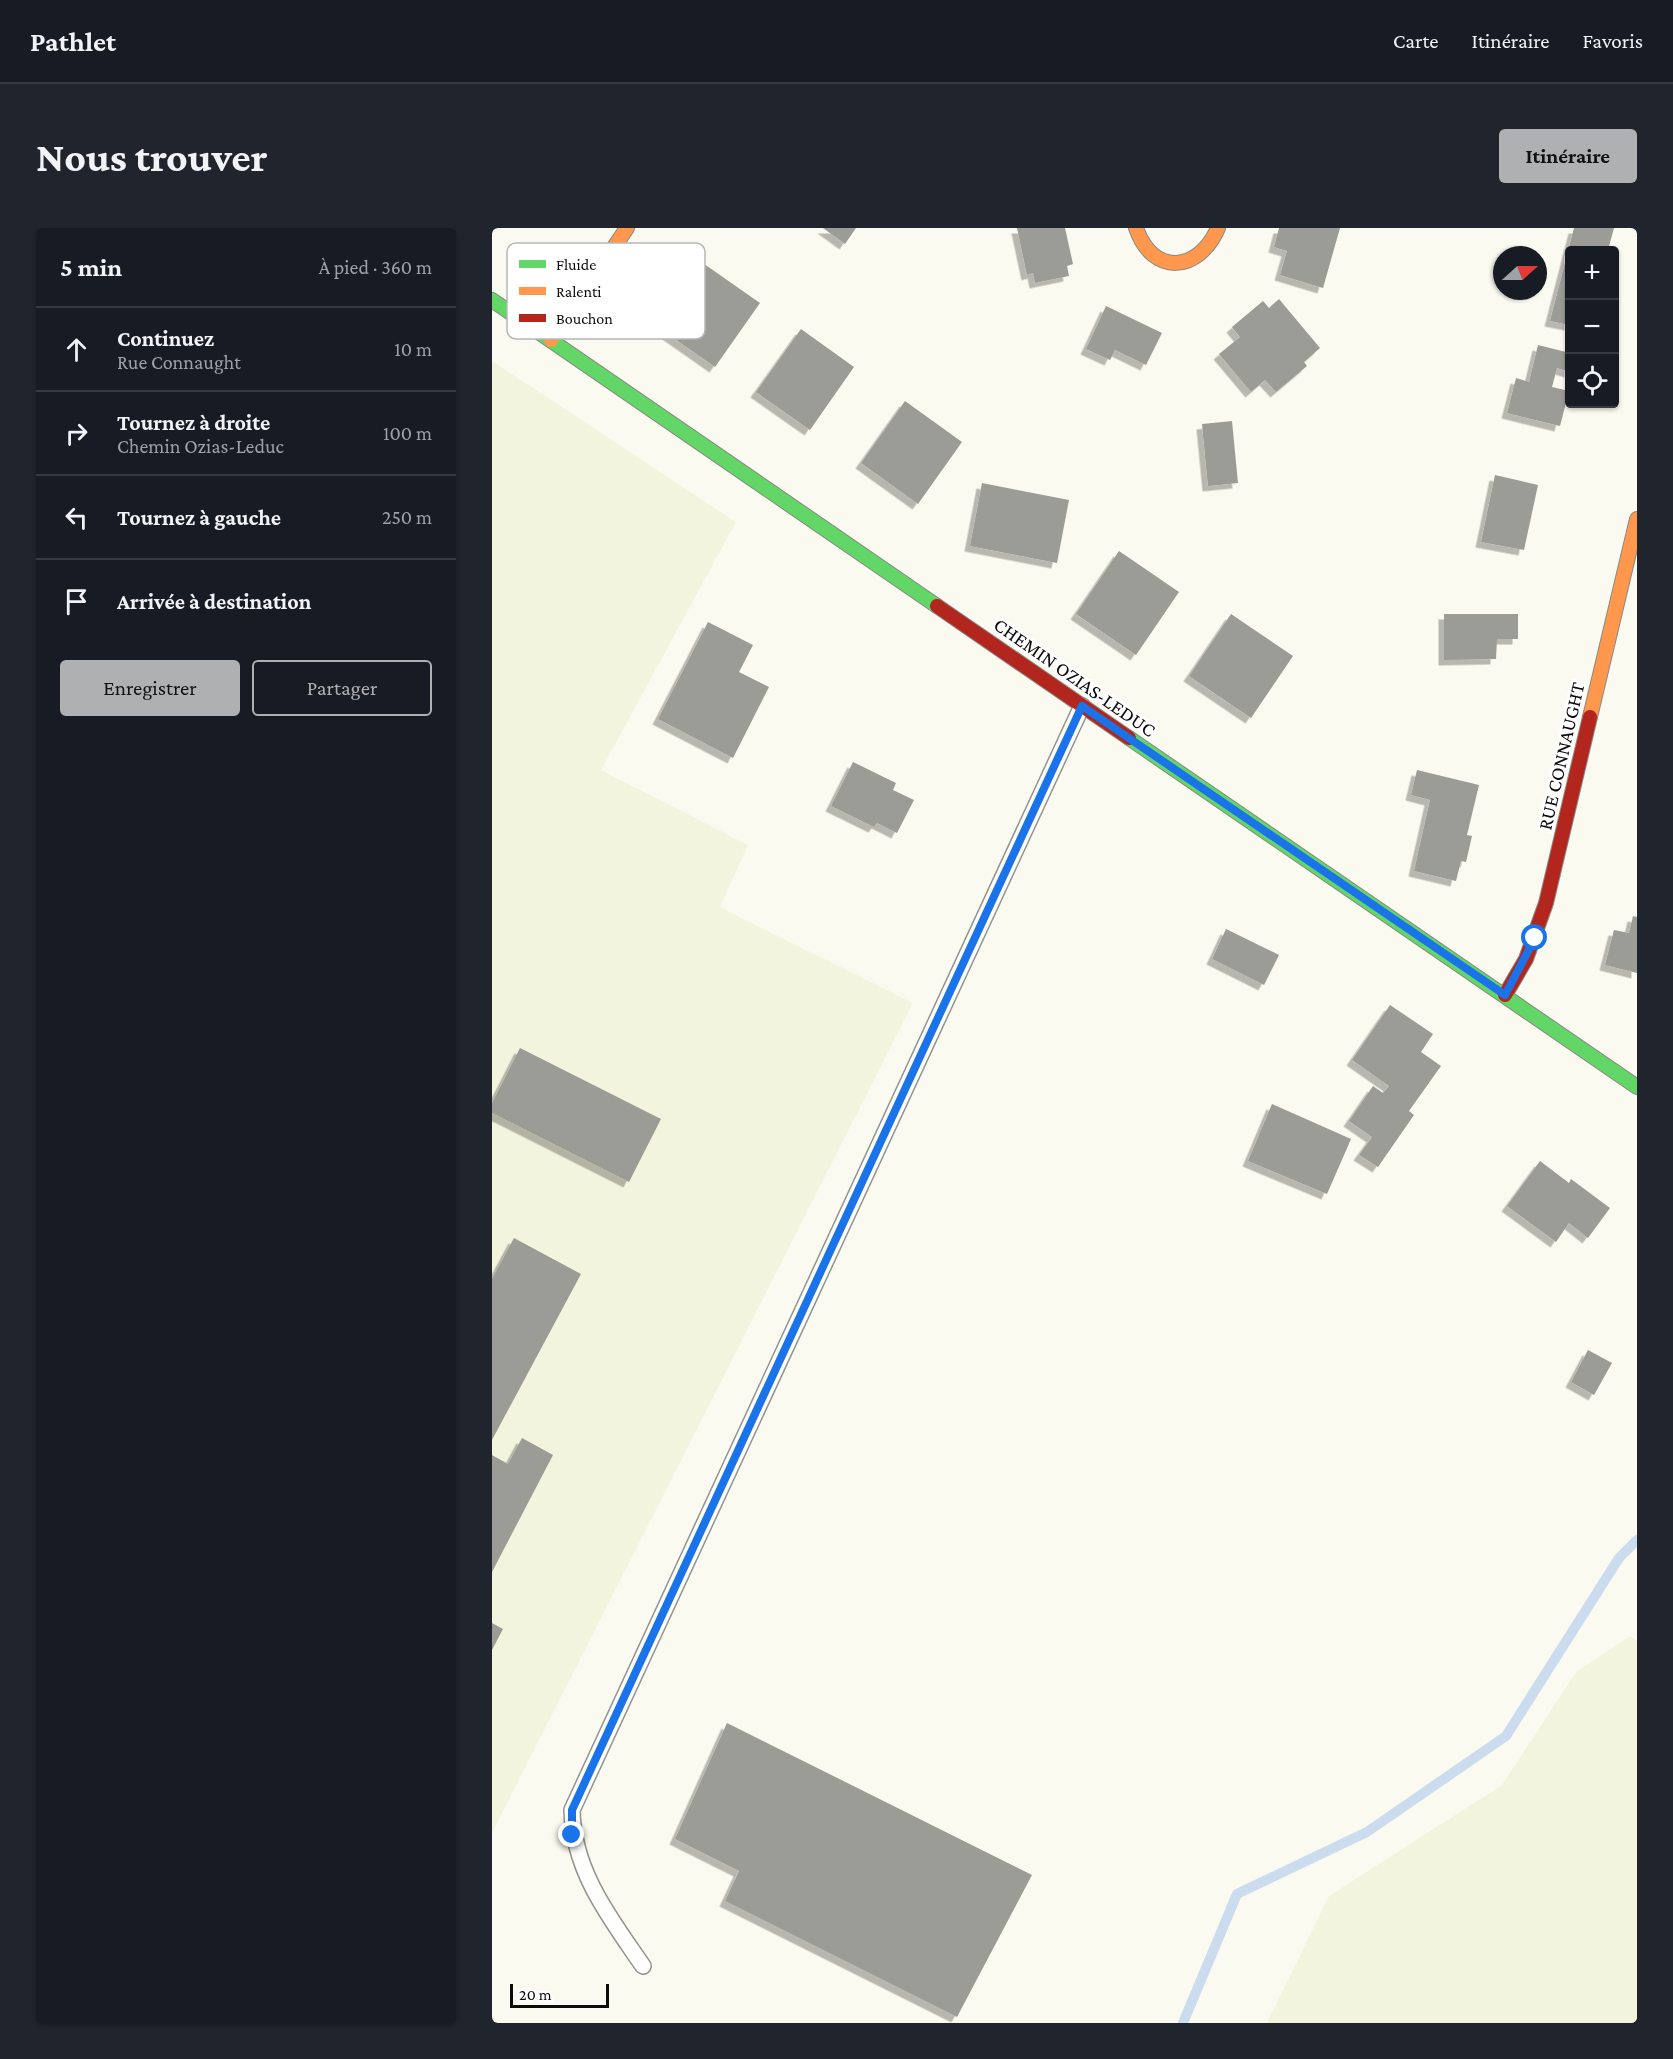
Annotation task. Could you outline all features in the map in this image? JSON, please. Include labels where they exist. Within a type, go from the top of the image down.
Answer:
[{"type":"street","points":[[617,243],[627,228]]},
{"type":"street","points":[[1136,228],[1144,248],[1156,258],[1168,263],[1181,263],[1205,252],[1214,242],[1218,228]]},
{"type":"street","name":"CHEMIN OZIAS-LEDUC","points":[[492,300],[507,310]]},
{"type":"street","name":"CHEMIN OZIAS-LEDUC","points":[[551,340],[1637,1086]]},
{"type":"street","name":"RUE CONNAUGHT","points":[[1505,995],[1526,959],[1546,903],[1637,519]]},
{"type":"lane","points":[[643,1966],[593,1892],[572,1835],[572,1810],[1082,706]]},
{"type":"green space","points":[[492,361],[736,522],[601,770],[748,845],[720,907],[913,1003],[492,1833]]},
{"type":"green space","points":[[1630,1636],[1637,1641],[1637,2023],[1267,2023],[1329,1896],[1502,1785],[1577,1671]]},
{"type":"building","points":[[823,228],[856,228],[845,244]]},
{"type":"building","points":[[1017,228],[1065,228],[1073,264],[1067,266],[1069,276],[1035,283],[1033,273],[1027,275]]},
{"type":"building","points":[[1279,228],[1340,228],[1323,288],[1280,275],[1287,251],[1274,247]]},
{"type":"building","points":[[1574,228],[1614,228],[1609,246],[1569,246]]},
{"type":"building","points":[[1565,263],[1565,324],[1550,321]]},
{"type":"building","points":[[705,265],[760,303],[715,367],[675,339],[705,339]]},
{"type":"building","points":[[1279,299],[1320,348],[1304,362],[1307,366],[1276,392],[1265,380],[1251,392],[1219,354],[1240,337],[1232,327],[1263,301],[1269,308]]},
{"type":"building","points":[[1106,306],[1162,333],[1146,365],[1115,350],[1110,360],[1086,349]]},
{"type":"building","points":[[801,329],[854,367],[810,430],[756,392]]},
{"type":"building","points":[[1538,345],[1565,352],[1565,370],[1557,368],[1552,387],[1565,390],[1565,407],[1560,426],[1507,413],[1516,378],[1529,382]]},
{"type":"building","points":[[905,401],[962,442],[918,504],[861,463]]},
{"type":"building","points":[[1232,421],[1238,483],[1208,486],[1202,424]]},
{"type":"building","points":[[1495,475],[1538,485],[1524,550],[1481,542]]},
{"type":"building","points":[[982,483],[1069,500],[1057,563],[970,546]]},
{"type":"building","points":[[1119,551],[1179,592],[1136,655],[1076,614]]},
{"type":"building","points":[[1231,614],[1293,656],[1251,718],[1189,676]]},
{"type":"building","points":[[1444,614],[1518,614],[1518,639],[1497,639],[1496,659],[1444,660]]},
{"type":"building","points":[[708,622],[753,645],[739,672],[769,687],[733,758],[658,719]]},
{"type":"building","points":[[853,762],[896,783],[893,790],[914,800],[897,833],[877,823],[874,827],[831,806]]},
{"type":"building","points":[[1417,770],[1479,785],[1467,835],[1472,836],[1466,862],[1461,861],[1456,881],[1414,871],[1430,800],[1411,795]]},
{"type":"building","points":[[1633,916],[1637,917],[1637,973],[1605,965],[1614,930],[1629,933]]},
{"type":"building","points":[[1226,929],[1279,955],[1264,985],[1212,959]]},
{"type":"building","points":[[1390,1005],[1433,1034],[1421,1052],[1441,1066],[1409,1111],[1414,1115],[1378,1167],[1359,1155],[1372,1137],[1349,1121],[1373,1086],[1383,1093],[1389,1086],[1352,1060]]},
{"type":"building","points":[[520,1048],[661,1119],[629,1182],[492,1113],[492,1103]]},
{"type":"building","points":[[1272,1104],[1351,1139],[1327,1194],[1248,1161]]},
{"type":"building","points":[[1540,1161],[1569,1183],[1571,1179],[1610,1208],[1588,1238],[1569,1223],[1556,1242],[1507,1206]]},
{"type":"building","points":[[514,1238],[581,1274],[492,1440],[492,1279]]},
{"type":"building","points":[[1588,1350],[1612,1363],[1594,1395],[1571,1382]]},
{"type":"building","points":[[522,1438],[553,1455],[492,1572],[492,1455],[508,1464]]},
{"type":"building","points":[[492,1623],[503,1629],[492,1650]]},
{"type":"building","points":[[727,1723],[1032,1875],[957,2017],[725,1901],[739,1871],[675,1839]]},
{"type":"waterway","points":[[1183,2023],[1237,1894],[1367,1832],[1506,1736],[1619,1558],[1637,1540]]},
{"type":"traffic: fast","points":[[492,300],[507,310]]},
{"type":"traffic: fast","points":[[549,339],[937,606]]},
{"type":"traffic: fast","points":[[1129,738],[1637,1087]]},
{"type":"traffic: slow","points":[[617,243],[627,228]]},
{"type":"traffic: slow","points":[[1136,228],[1153,255],[1164,261],[1176,263],[1188,260],[1200,253],[1210,243],[1218,228]]},
{"type":"traffic: slow","points":[[1590,717],[1637,519]]},
{"type":"traffic: jam","points":[[937,606],[1129,738]]},
{"type":"traffic: jam","points":[[1505,995],[1526,959],[1546,903],[1590,717]]},
{"type":"route","points":[[572,1835],[572,1810],[1082,706],[1505,995],[1526,959],[1535,938]]}]
